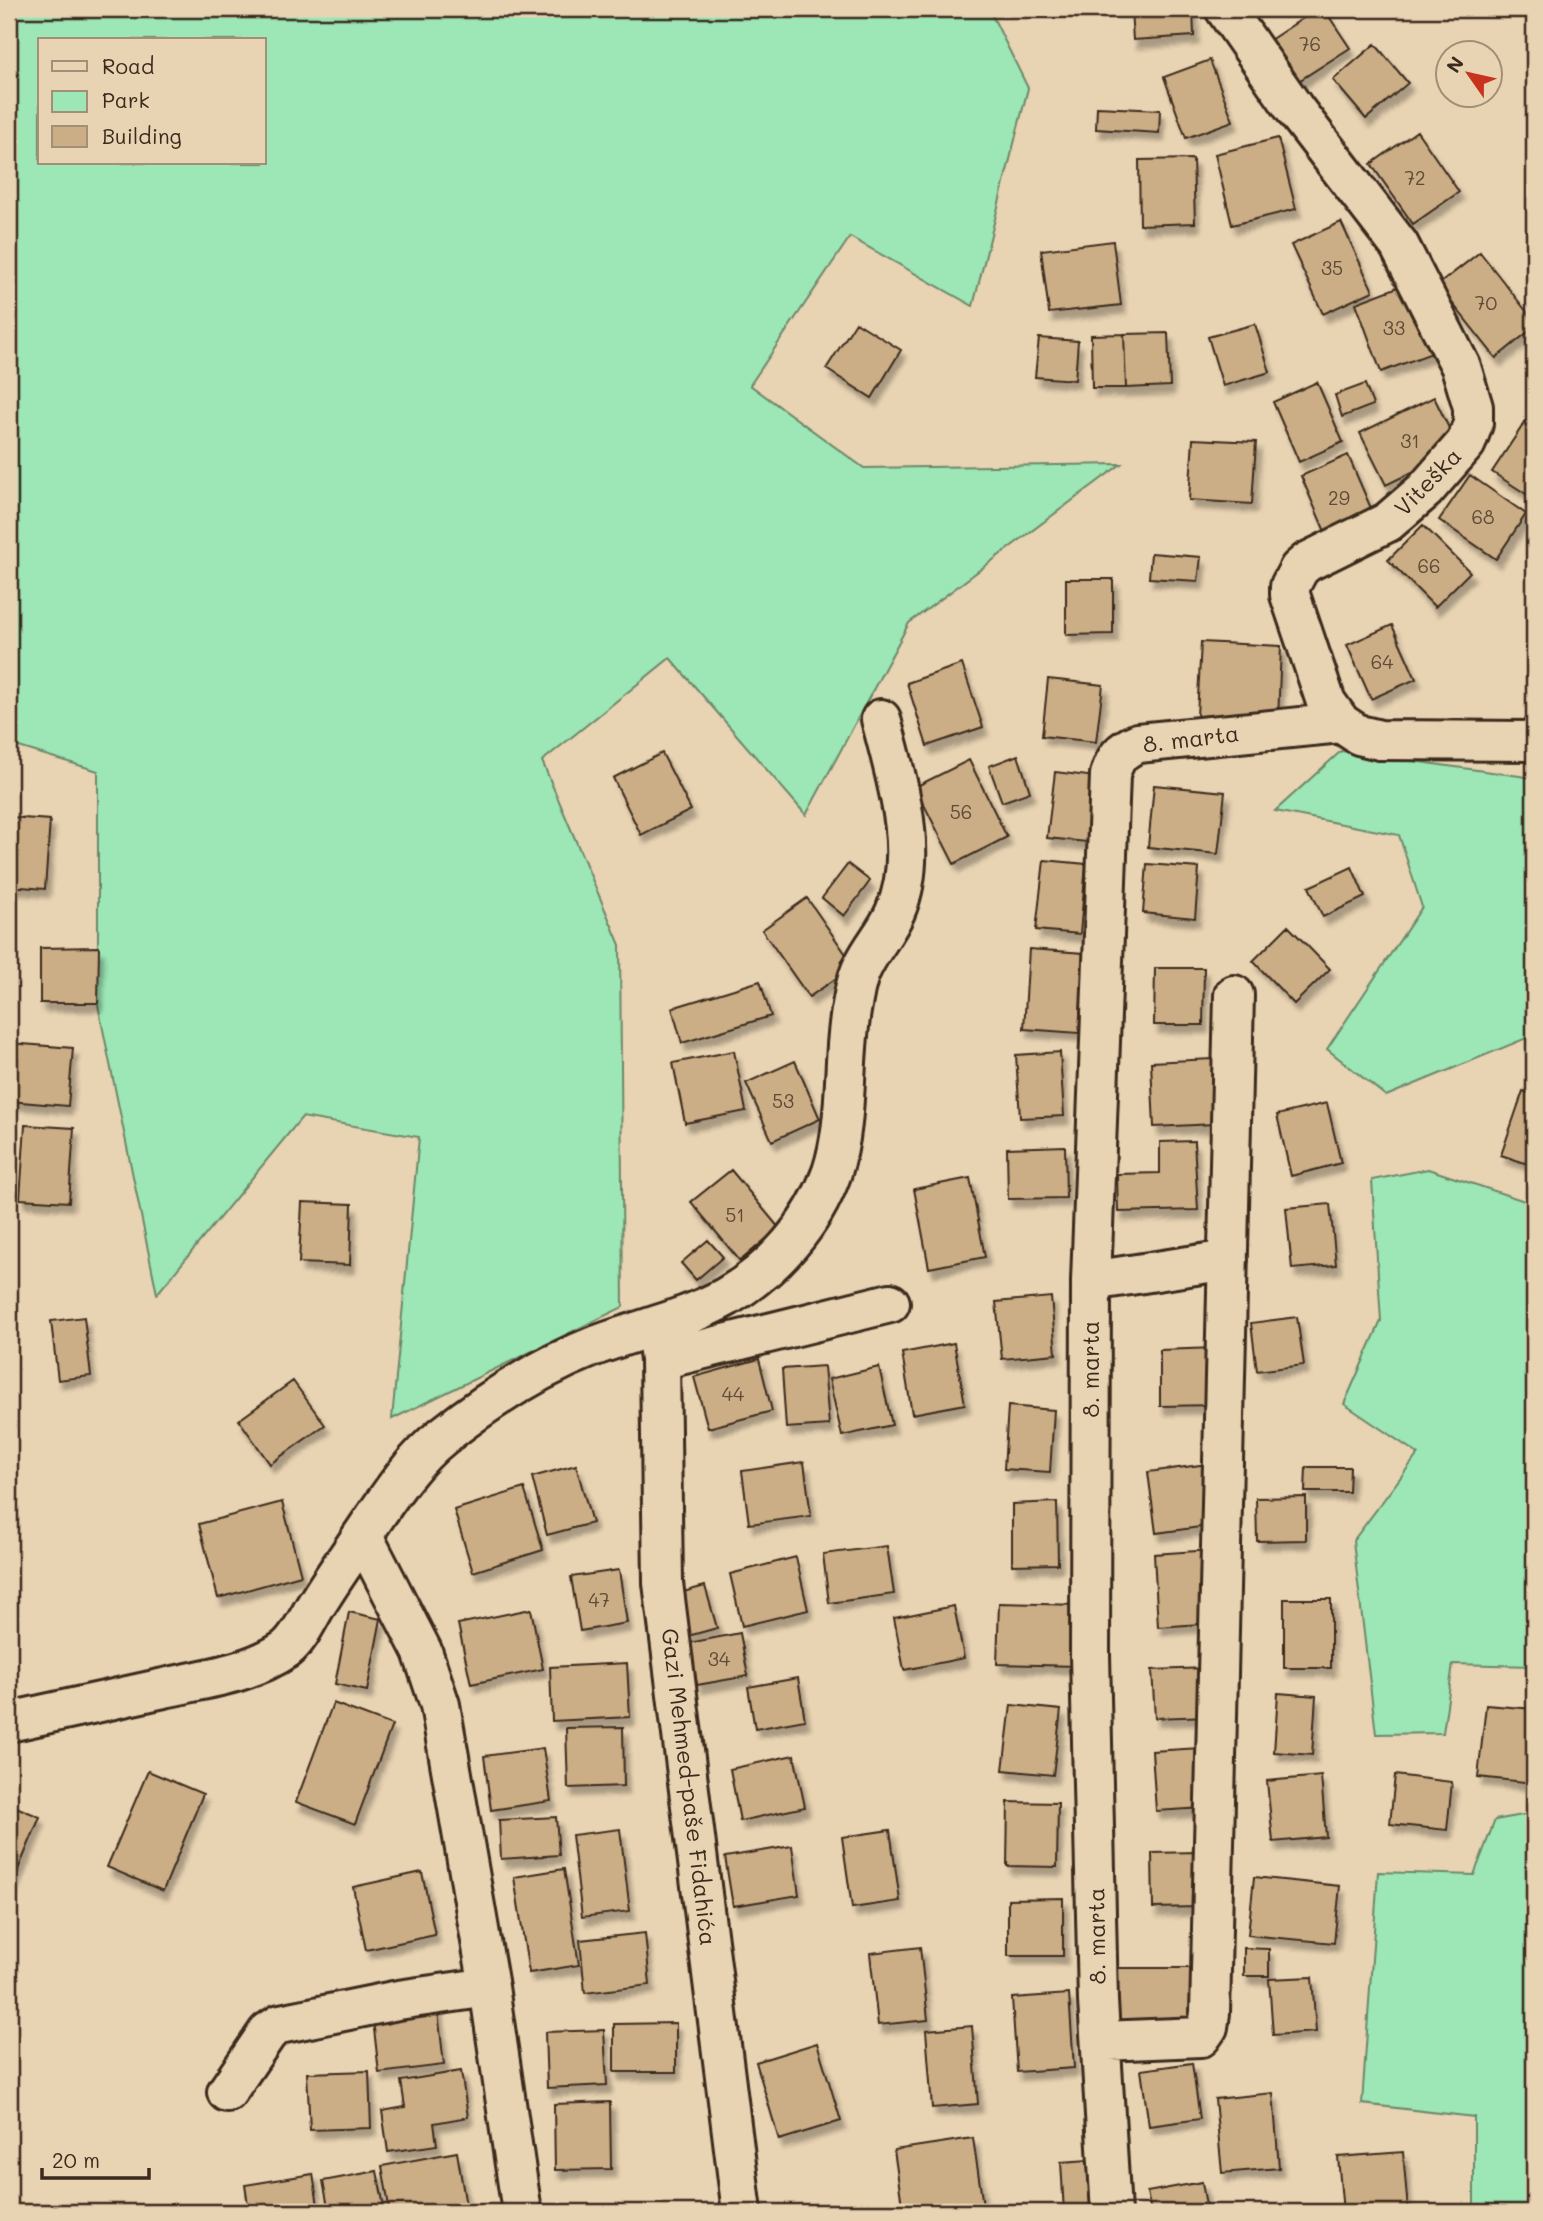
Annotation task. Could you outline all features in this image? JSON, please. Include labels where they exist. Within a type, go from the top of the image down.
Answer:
[{"type":"street","name":"Viteška","points":[[1225,9],[1296,111],[1399,245],[1461,367],[1473,407],[1473,424],[1465,443],[1425,490],[1388,522],[1307,562],[1293,577],[1290,596],[1326,702],[1342,723]]},
{"type":"street","points":[[658,1343],[760,1273],[794,1241],[817,1205],[832,1172],[840,1139],[848,1027],[853,996],[862,966],[894,915],[902,894],[905,867],[901,799],[881,719]]},
{"type":"street","points":[[1342,723],[1360,735],[1380,740],[1534,741]]},
{"type":"street","name":"8. marta","points":[[1111,2212],[1098,2001],[1090,1655],[1091,1281],[1110,775],[1115,759],[1125,748],[1138,743],[1342,723]]},
{"type":"street","points":[[1102,2041],[1201,2037],[1208,2027],[1210,2013],[1234,995]]},
{"type":"street","points":[[1091,1281],[1228,1260]]},
{"type":"street","points":[[9,1722],[220,1675],[269,1658],[288,1648],[412,1467],[438,1440],[480,1409],[536,1375],[590,1348],[658,1343],[890,1303]]},
{"type":"street","name":"Gazi Mehmed-paše Fidahića","points":[[658,1343],[663,1583],[742,2212]]},
{"type":"street","points":[[363,1536],[422,1650],[433,1678],[443,1719],[489,1987],[522,2212]]},
{"type":"street","points":[[227,2092],[268,2032],[280,2024],[398,2000],[489,1987]]},
{"type":"green space","points":[[9,9],[989,9],[1028,88],[973,306],[850,237],[750,385],[864,468],[1121,464],[909,623],[806,815],[670,658],[542,761],[620,945],[623,1307],[392,1419],[419,1137],[302,1117],[157,1294],[98,1005],[98,771],[9,744]]},
{"type":"green space","points":[[1341,751],[1534,778],[1534,1035],[1386,1096],[1327,1049],[1422,907],[1399,835],[1275,811]]},
{"type":"green space","points":[[1428,1169],[1534,1204],[1534,1666],[1453,1664],[1443,1733],[1376,1734],[1353,1541],[1418,1454],[1344,1404],[1381,1321],[1372,1180]]},
{"type":"green space","points":[[1534,1813],[1534,2212],[1474,2212],[1474,2117],[1362,2104],[1378,1872],[1474,1875],[1495,1820]]},
{"type":"building","points":[[1131,9],[1193,9],[1194,36],[1133,40]]},
{"type":"building","points":[[1317,9],[1324,9],[1350,48],[1297,82],[1270,40]]},
{"type":"building","points":[[1375,44],[1408,83],[1366,119],[1333,80]]},
{"type":"building","points":[[1210,60],[1233,121],[1186,138],[1164,77]]},
{"type":"building","points":[[1097,107],[1160,110],[1159,133],[1096,129]]},
{"type":"building","points":[[1417,131],[1459,192],[1413,224],[1371,164]]},
{"type":"building","points":[[1278,138],[1296,209],[1232,225],[1215,154]]},
{"type":"building","points":[[1193,159],[1195,223],[1140,225],[1139,160]]},
{"type":"building","points":[[1341,222],[1373,291],[1323,314],[1291,245]]},
{"type":"building","points":[[1113,241],[1121,305],[1049,313],[1041,250]]},
{"type":"building","points":[[1480,252],[1534,321],[1534,327],[1496,358],[1438,285]]},
{"type":"building","points":[[1406,284],[1432,353],[1381,372],[1356,303]]},
{"type":"building","points":[[856,322],[901,350],[872,398],[826,369]]},
{"type":"building","points":[[1255,324],[1270,372],[1223,386],[1208,337]]},
{"type":"building","points":[[1168,333],[1170,386],[1126,388],[1124,334]]},
{"type":"building","points":[[1124,334],[1126,388],[1092,388],[1091,335]]},
{"type":"building","points":[[1039,338],[1078,341],[1075,380],[1035,377]]},
{"type":"building","points":[[1317,382],[1343,442],[1299,462],[1273,402]]},
{"type":"building","points":[[1365,384],[1373,405],[1342,417],[1335,395]]},
{"type":"building","points":[[1434,397],[1459,449],[1386,485],[1360,433]]},
{"type":"building","points":[[1525,422],[1534,428],[1534,499],[1492,472]]},
{"type":"building","points":[[1193,439],[1256,442],[1252,504],[1189,500]]},
{"type":"building","points":[[1348,455],[1376,520],[1329,541],[1301,476]]},
{"type":"building","points":[[1470,475],[1526,514],[1496,559],[1439,520]]},
{"type":"building","points":[[1423,525],[1470,572],[1435,607],[1388,560]]},
{"type":"building","points":[[1151,553],[1201,557],[1198,581],[1149,578]]},
{"type":"building","points":[[1066,579],[1113,579],[1113,634],[1066,635]]},
{"type":"building","points":[[1392,625],[1416,679],[1371,699],[1347,645]]},
{"type":"building","points":[[1201,642],[1281,646],[1278,720],[1197,716]]},
{"type":"building","points":[[962,664],[983,727],[927,746],[907,683]]},
{"type":"building","points":[[1048,679],[1103,685],[1096,742],[1042,736]]},
{"type":"building","points":[[662,753],[691,810],[641,835],[613,778]]},
{"type":"building","points":[[1018,755],[1030,792],[1002,802],[989,766]]},
{"type":"building","points":[[969,760],[1007,837],[954,864],[915,787]]},
{"type":"building","points":[[1055,772],[1105,778],[1097,843],[1047,838]]},
{"type":"building","points":[[1154,785],[1225,792],[1218,854],[1148,847]]},
{"type":"building","points":[[9,817],[50,820],[45,889],[9,886]]},
{"type":"building","points":[[1044,860],[1086,864],[1080,934],[1036,930]]},
{"type":"building","points":[[848,864],[870,881],[844,916],[822,898]]},
{"type":"building","points":[[1147,864],[1199,868],[1195,918],[1143,913]]},
{"type":"building","points":[[1352,867],[1365,897],[1323,917],[1309,887]]},
{"type":"building","points":[[807,898],[854,966],[809,997],[762,930]]},
{"type":"building","points":[[1288,926],[1330,969],[1294,1004],[1253,961]]},
{"type":"building","points":[[99,947],[98,1003],[40,1003],[40,948]]},
{"type":"building","points":[[1029,949],[1084,953],[1079,1033],[1024,1029]]},
{"type":"building","points":[[1155,968],[1204,968],[1203,1025],[1154,1025]]},
{"type":"building","points":[[760,981],[771,1016],[682,1043],[672,1008]]},
{"type":"building","points":[[9,1043],[73,1048],[68,1106],[9,1101]]},
{"type":"building","points":[[734,1051],[746,1111],[685,1123],[673,1063]]},
{"type":"building","points":[[1060,1052],[1064,1116],[1020,1118],[1016,1055]]},
{"type":"building","points":[[1212,1059],[1215,1124],[1154,1127],[1151,1062]]},
{"type":"building","points":[[795,1061],[820,1119],[772,1141],[746,1083]]},
{"type":"building","points":[[1523,1091],[1534,1095],[1534,1166],[1501,1155]]},
{"type":"building","points":[[1327,1103],[1341,1163],[1291,1176],[1277,1115]]},
{"type":"building","points":[[25,1125],[74,1128],[69,1202],[20,1199]]},
{"type":"building","points":[[1194,1141],[1198,1210],[1118,1212],[1117,1174],[1160,1173],[1160,1142]]},
{"type":"building","points":[[1065,1146],[1066,1198],[1008,1199],[1007,1148]]},
{"type":"building","points":[[731,1170],[779,1228],[740,1261],[691,1202]]},
{"type":"building","points":[[970,1178],[985,1257],[929,1268],[914,1189]]},
{"type":"building","points":[[302,1202],[352,1204],[350,1265],[299,1263]]},
{"type":"building","points":[[1330,1204],[1336,1265],[1292,1269],[1286,1208]]},
{"type":"building","points":[[708,1240],[723,1257],[696,1280],[681,1263]]},
{"type":"building","points":[[1051,1297],[1056,1354],[1002,1359],[996,1302]]},
{"type":"building","points":[[84,1317],[91,1376],[58,1380],[51,1321]]},
{"type":"building","points":[[1297,1317],[1304,1365],[1257,1371],[1251,1323]]},
{"type":"building","points":[[954,1343],[965,1404],[912,1414],[902,1353]]},
{"type":"building","points":[[1215,1348],[1217,1405],[1160,1406],[1160,1350]]},
{"type":"building","points":[[759,1359],[772,1411],[708,1428],[694,1377]]},
{"type":"building","points":[[824,1366],[829,1425],[786,1428],[782,1369]]},
{"type":"building","points":[[879,1367],[892,1425],[842,1436],[829,1379]]},
{"type":"building","points":[[293,1381],[325,1425],[270,1464],[239,1420]]},
{"type":"building","points":[[1008,1406],[1054,1410],[1050,1472],[1004,1469]]},
{"type":"building","points":[[804,1462],[811,1516],[749,1524],[742,1471]]},
{"type":"building","points":[[1208,1464],[1215,1525],[1156,1533],[1148,1472]]},
{"type":"building","points":[[576,1465],[592,1523],[547,1535],[532,1477]]},
{"type":"building","points":[[1306,1467],[1350,1467],[1349,1492],[1305,1492]]},
{"type":"building","points":[[524,1488],[543,1550],[473,1572],[454,1510]]},
{"type":"building","points":[[1306,1497],[1306,1540],[1257,1541],[1256,1498]]},
{"type":"building","points":[[282,1502],[301,1575],[218,1598],[199,1524]]},
{"type":"building","points":[[1057,1502],[1058,1564],[1012,1565],[1012,1504]]},
{"type":"building","points":[[887,1546],[894,1594],[829,1603],[823,1554]]},
{"type":"building","points":[[1211,1550],[1215,1623],[1158,1627],[1154,1554]]},
{"type":"building","points":[[796,1557],[808,1610],[742,1626],[730,1574]]},
{"type":"building","points":[[619,1570],[627,1623],[580,1631],[571,1577]]},
{"type":"building","points":[[705,1586],[717,1628],[688,1636],[676,1594]]},
{"type":"building","points":[[1284,1599],[1331,1599],[1331,1668],[1284,1668]]},
{"type":"building","points":[[999,1603],[1080,1605],[1078,1666],[997,1664]]},
{"type":"building","points":[[954,1606],[964,1658],[904,1670],[894,1618]]},
{"type":"building","points":[[531,1609],[543,1669],[471,1684],[458,1624]]},
{"type":"building","points":[[349,1612],[381,1619],[367,1691],[335,1684]]},
{"type":"building","points":[[740,1633],[748,1676],[697,1685],[689,1643]]},
{"type":"building","points":[[627,1663],[630,1717],[552,1721],[550,1667]]},
{"type":"building","points":[[1207,1668],[1209,1716],[1155,1718],[1152,1670]]},
{"type":"building","points":[[798,1678],[805,1720],[755,1729],[748,1687]]},
{"type":"building","points":[[1278,1693],[1316,1696],[1312,1755],[1274,1752]]},
{"type":"building","points":[[333,1703],[392,1725],[355,1824],[296,1802]]},
{"type":"building","points":[[1011,1705],[1061,1710],[1053,1775],[1003,1770]]},
{"type":"building","points":[[1486,1705],[1534,1709],[1534,1783],[1478,1777]]},
{"type":"building","points":[[623,1727],[624,1786],[568,1788],[566,1728]]},
{"type":"building","points":[[543,1748],[551,1801],[491,1810],[484,1756]]},
{"type":"building","points":[[1200,1748],[1204,1808],[1156,1811],[1152,1751]]},
{"type":"building","points":[[794,1755],[805,1807],[740,1821],[730,1769]]},
{"type":"building","points":[[148,1771],[203,1794],[163,1891],[107,1867]]},
{"type":"building","points":[[1395,1775],[1452,1782],[1447,1830],[1390,1824]]},
{"type":"building","points":[[1321,1776],[1326,1837],[1273,1842],[1267,1781]]},
{"type":"building","points":[[1008,1802],[1058,1803],[1057,1867],[1007,1866]]},
{"type":"building","points":[[9,1804],[40,1817],[9,1891]]},
{"type":"building","points":[[556,1817],[559,1855],[501,1859],[499,1820]]},
{"type":"building","points":[[620,1829],[630,1911],[582,1917],[572,1835]]},
{"type":"building","points":[[890,1830],[900,1901],[852,1908],[842,1837]]},
{"type":"building","points":[[792,1846],[799,1895],[733,1906],[725,1857]]},
{"type":"building","points":[[1197,1852],[1198,1907],[1153,1908],[1152,1853]]},
{"type":"building","points":[[564,1869],[579,1965],[529,1973],[514,1877]]},
{"type":"building","points":[[422,1872],[435,1935],[366,1950],[353,1887]]},
{"type":"building","points":[[1254,1877],[1340,1886],[1334,1943],[1248,1935]]},
{"type":"building","points":[[1063,1898],[1063,1956],[1008,1956],[1008,1899]]},
{"type":"building","points":[[645,1933],[650,1985],[585,1993],[580,1940]]},
{"type":"building","points":[[920,1947],[928,2020],[878,2025],[870,1953]]},
{"type":"building","points":[[1244,1948],[1269,1949],[1269,1976],[1244,1976]]},
{"type":"building","points":[[1118,1968],[1191,1968],[1190,2021],[1118,2021]]},
{"type":"building","points":[[1312,1977],[1316,2032],[1273,2035],[1269,1979]]},
{"type":"building","points":[[1069,1994],[1074,2068],[1017,2072],[1012,1998]]},
{"type":"building","points":[[437,2003],[444,2065],[379,2073],[372,2011]]},
{"type":"building","points":[[676,2023],[676,2072],[614,2072],[614,2024]]},
{"type":"building","points":[[972,2026],[978,2104],[932,2108],[926,2030]]},
{"type":"building","points":[[604,2030],[607,2085],[547,2088],[545,2032]]},
{"type":"building","points":[[817,2043],[841,2121],[779,2140],[756,2062]]},
{"type":"building","points":[[1192,2063],[1200,2119],[1149,2126],[1141,2070]]},
{"type":"building","points":[[369,2071],[371,2128],[310,2130],[307,2073]]},
{"type":"building","points":[[461,2071],[468,2117],[434,2123],[437,2145],[388,2152],[382,2111],[405,2107],[401,2081]]},
{"type":"building","points":[[1273,2093],[1279,2168],[1222,2173],[1215,2099]]},
{"type":"building","points":[[610,2102],[611,2169],[555,2170],[554,2104]]},
{"type":"building","points":[[973,2138],[984,2212],[903,2212],[894,2150]]},
{"type":"building","points":[[457,2152],[467,2212],[390,2212],[382,2166]]},
{"type":"building","points":[[1403,2152],[1408,2211],[1343,2212],[1338,2157]]},
{"type":"building","points":[[1103,2159],[1106,2212],[1064,2212],[1061,2162]]},
{"type":"building","points":[[377,2171],[385,2212],[329,2212],[323,2181]]},
{"type":"building","points":[[313,2174],[319,2212],[249,2212],[245,2185]]},
{"type":"building","points":[[1202,2182],[1207,2212],[1151,2212],[1147,2192]]},
{"type":"building","points":[[569,2207],[627,2211],[627,2212],[569,2212]]}]
